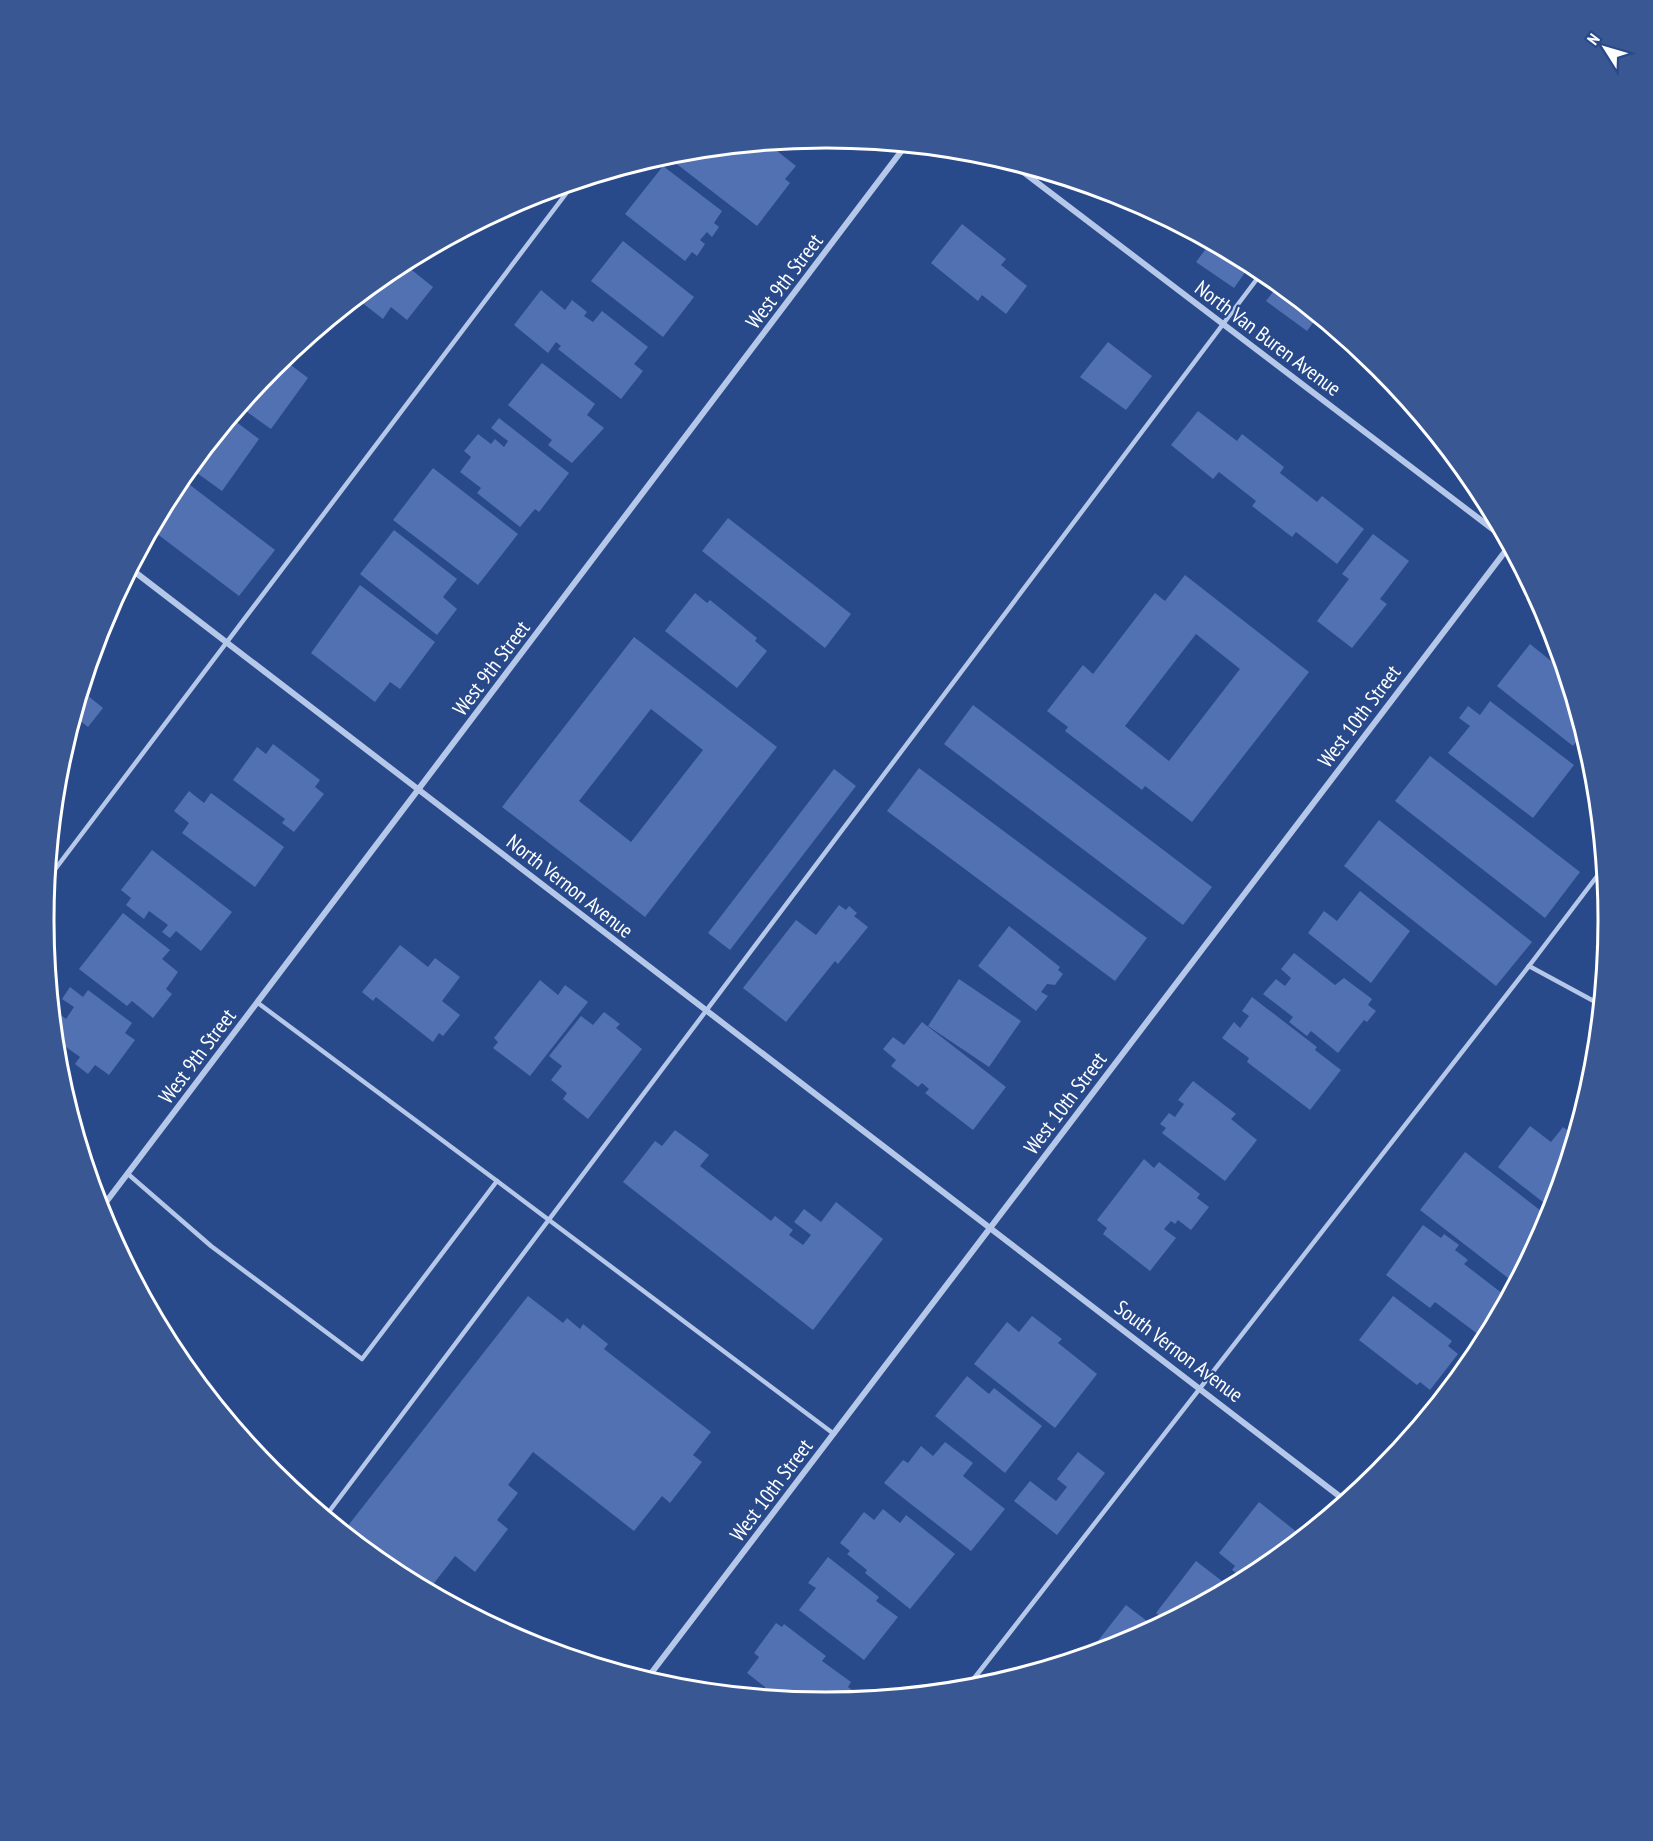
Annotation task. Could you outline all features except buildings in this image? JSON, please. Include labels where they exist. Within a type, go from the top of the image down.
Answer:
[{"type":"street","name":"West 9th Street","points":[[107,1201],[900,152]]},
{"type":"street","name":"North Van Buren Avenue","points":[[1026,174],[1493,530]]},
{"type":"street","name":"West 10th Street","points":[[652,1673],[1505,552]]},
{"type":"street","name":"North Vernon Avenue","points":[[137,573],[990,1228]]},
{"type":"street","name":"South Vernon Avenue","points":[[990,1228],[1340,1497]]},
{"type":"lane","points":[[56,869],[566,194]]},
{"type":"lane","points":[[329,1511],[1257,279]]},
{"type":"lane","points":[[974,1678],[1597,876]]},
{"type":"lane","points":[[1529,966],[1594,1001]]},
{"type":"lane","points":[[258,1003],[834,1434]]},
{"type":"lane","points":[[128,1174],[211,1246],[362,1359],[496,1181]]}]
